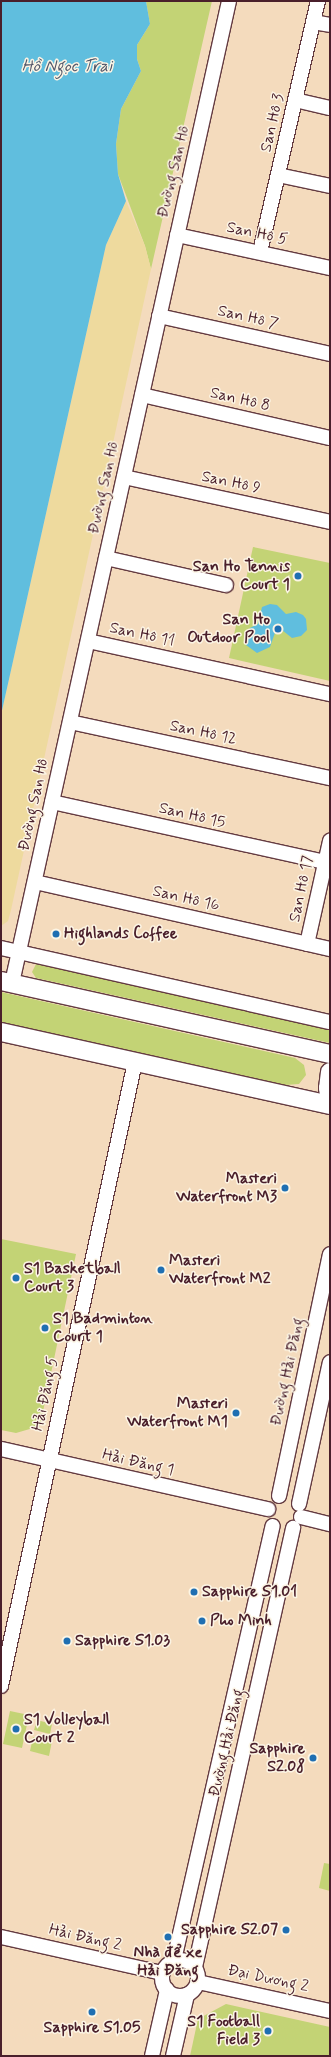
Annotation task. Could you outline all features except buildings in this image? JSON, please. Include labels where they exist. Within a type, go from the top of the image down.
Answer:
[{"type":"main road","points":[[6,982],[330,1054]]},
{"type":"main road","points":[[1,1032],[330,1103],[328,1088],[330,1072]]},
{"type":"street","name":"Đường San Hô","points":[[6,982],[19,952],[35,882],[159,316],[230,1]]},
{"type":"street","name":"San Hô 3","points":[[260,252],[318,1]]},
{"type":"street","points":[[314,22],[330,26]]},
{"type":"street","points":[[295,100],[330,108]]},
{"type":"street","points":[[278,175],[330,186]]},
{"type":"street","name":"San Hô 5","points":[[177,235],[330,268]]},
{"type":"street","name":"San Hô 7","points":[[159,316],[330,354]]},
{"type":"street","name":"San Hô 8","points":[[142,395],[330,438]]},
{"type":"street","name":"San Hô 9","points":[[124,477],[330,522]]},
{"type":"street","points":[[106,558],[226,586]]},
{"type":"street","name":"San Hô 11","points":[[88,641],[330,694]]},
{"type":"street","name":"San Hô 12","points":[[70,722],[330,778]]},
{"type":"street","name":"San Hô 15","points":[[52,802],[325,862]]},
{"type":"street","name":"San Hô 17","points":[[307,944],[330,841]]},
{"type":"street","name":"San Hô 16","points":[[35,882],[330,949]]},
{"type":"street","points":[[1,948],[330,1022]]},
{"type":"street","name":"Hải Đăng 5","points":[[1,1686],[48,1460],[135,1062]]},
{"type":"street","name":"Đường Hải Đăng","points":[[279,1496],[330,1254]]},
{"type":"street","name":"Đường Hải Đăng","points":[[195,1967],[298,1516],[330,1362]]},
{"type":"street","name":"Hải Đăng 1","points":[[1,1450],[268,1509]]},
{"type":"street","points":[[279,1496],[292,1498],[298,1516],[285,1530],[273,1526],[268,1518],[268,1509],[271,1502],[279,1496]]},
{"type":"street","points":[[298,1516],[330,1524]]},
{"type":"street","name":"Đường Hải Đăng","points":[[174,1960],[273,1526]]},
{"type":"street","name":"Hải Đăng 2","points":[[1,1937],[162,1973]]},
{"type":"street","points":[[173,2056],[187,1995],[198,1982],[195,1967],[183,1959],[174,1960],[166,1966],[162,1973],[163,1983],[167,1990],[175,1996],[187,1995]]},
{"type":"street","name":"Đại Dương 2","points":[[198,1982],[330,2010]]},
{"type":"street","points":[[152,2056],[167,1990]]},
{"type":"green space","points":[[146,1],[212,1],[151,269],[145,246],[118,174],[116,144],[121,109],[141,71],[137,59],[137,45],[150,24]]},
{"type":"green space","points":[[253,547],[330,563],[330,681],[229,658]]},
{"type":"green space","points":[[36,964],[330,1029],[330,1043],[36,978],[32,972]]},
{"type":"green space","points":[[1,992],[295,1058],[304,1065],[306,1075],[299,1084],[285,1085],[1,1022]]},
{"type":"green space","points":[[1,1239],[76,1254],[40,1426],[16,1433],[1,1430]]},
{"type":"green space","name":"S1 Volleyball Court 2","points":[[10,1711],[29,1715],[22,1748],[3,1744]]},
{"type":"green space","points":[[37,1720],[52,1724],[50,1734],[34,1730]]},
{"type":"green space","points":[[33,1737],[52,1741],[49,1756],[30,1751]]},
{"type":"green space","points":[[324,1863],[330,1864],[330,1891],[319,1888]]},
{"type":"green space","points":[[226,2004],[330,2027],[330,2056],[190,2056],[198,2019]]},
{"type":"sand","points":[[126,201],[145,246],[151,269],[11,910],[8,921],[1,926],[1,715],[106,245]]},
{"type":"water","name":"Hồ Ngọc Trai","points":[[1,1],[146,1],[150,24],[137,45],[137,59],[141,71],[121,109],[116,144],[118,174],[126,201],[106,245],[1,715]]},
{"type":"water","name":"San Ho Outdoor Pool","points":[[270,604],[277,605],[286,614],[296,612],[303,615],[306,619],[307,630],[301,636],[292,638],[282,630],[276,630],[270,647],[257,653],[246,645],[245,636],[250,628],[258,624],[262,607]]},
{"type":"place","name":"San Ho Tennis Court 1","points":[[298,576]]},
{"type":"place","name":"San Ho Outdoor Pool","points":[[278,629]]},
{"type":"place","name":"Highlands Coffee","points":[[56,934]]},
{"type":"place","name":"Masteri Waterfront M3","points":[[285,1188]]},
{"type":"place","name":"Masteri Waterfront M2","points":[[161,1270]]},
{"type":"place","name":"S1 Basketball Court 3","points":[[16,1278]]},
{"type":"place","name":"S1 Badminton Court 1","points":[[45,1328]]},
{"type":"place","name":"Masteri Waterfront M1","points":[[236,1413]]},
{"type":"place","name":"Sapphire S1.01","points":[[194,1592]]},
{"type":"place","name":"Pho Minh","points":[[202,1621]]},
{"type":"place","name":"Sapphire S1.03","points":[[67,1641]]},
{"type":"place","name":"S1 Volleyball Court 2","points":[[16,1729]]},
{"type":"place","name":"Sapphire S2.08","points":[[313,1758]]},
{"type":"place","name":"Sapphire S2.07","points":[[286,1930]]},
{"type":"place","name":"Nhà để xe Hải Đăng","points":[[168,1937]]},
{"type":"place","name":"Sapphire S1.05","points":[[92,2012]]},
{"type":"place","name":"S1 Football Field 3","points":[[268,2031]]}]
